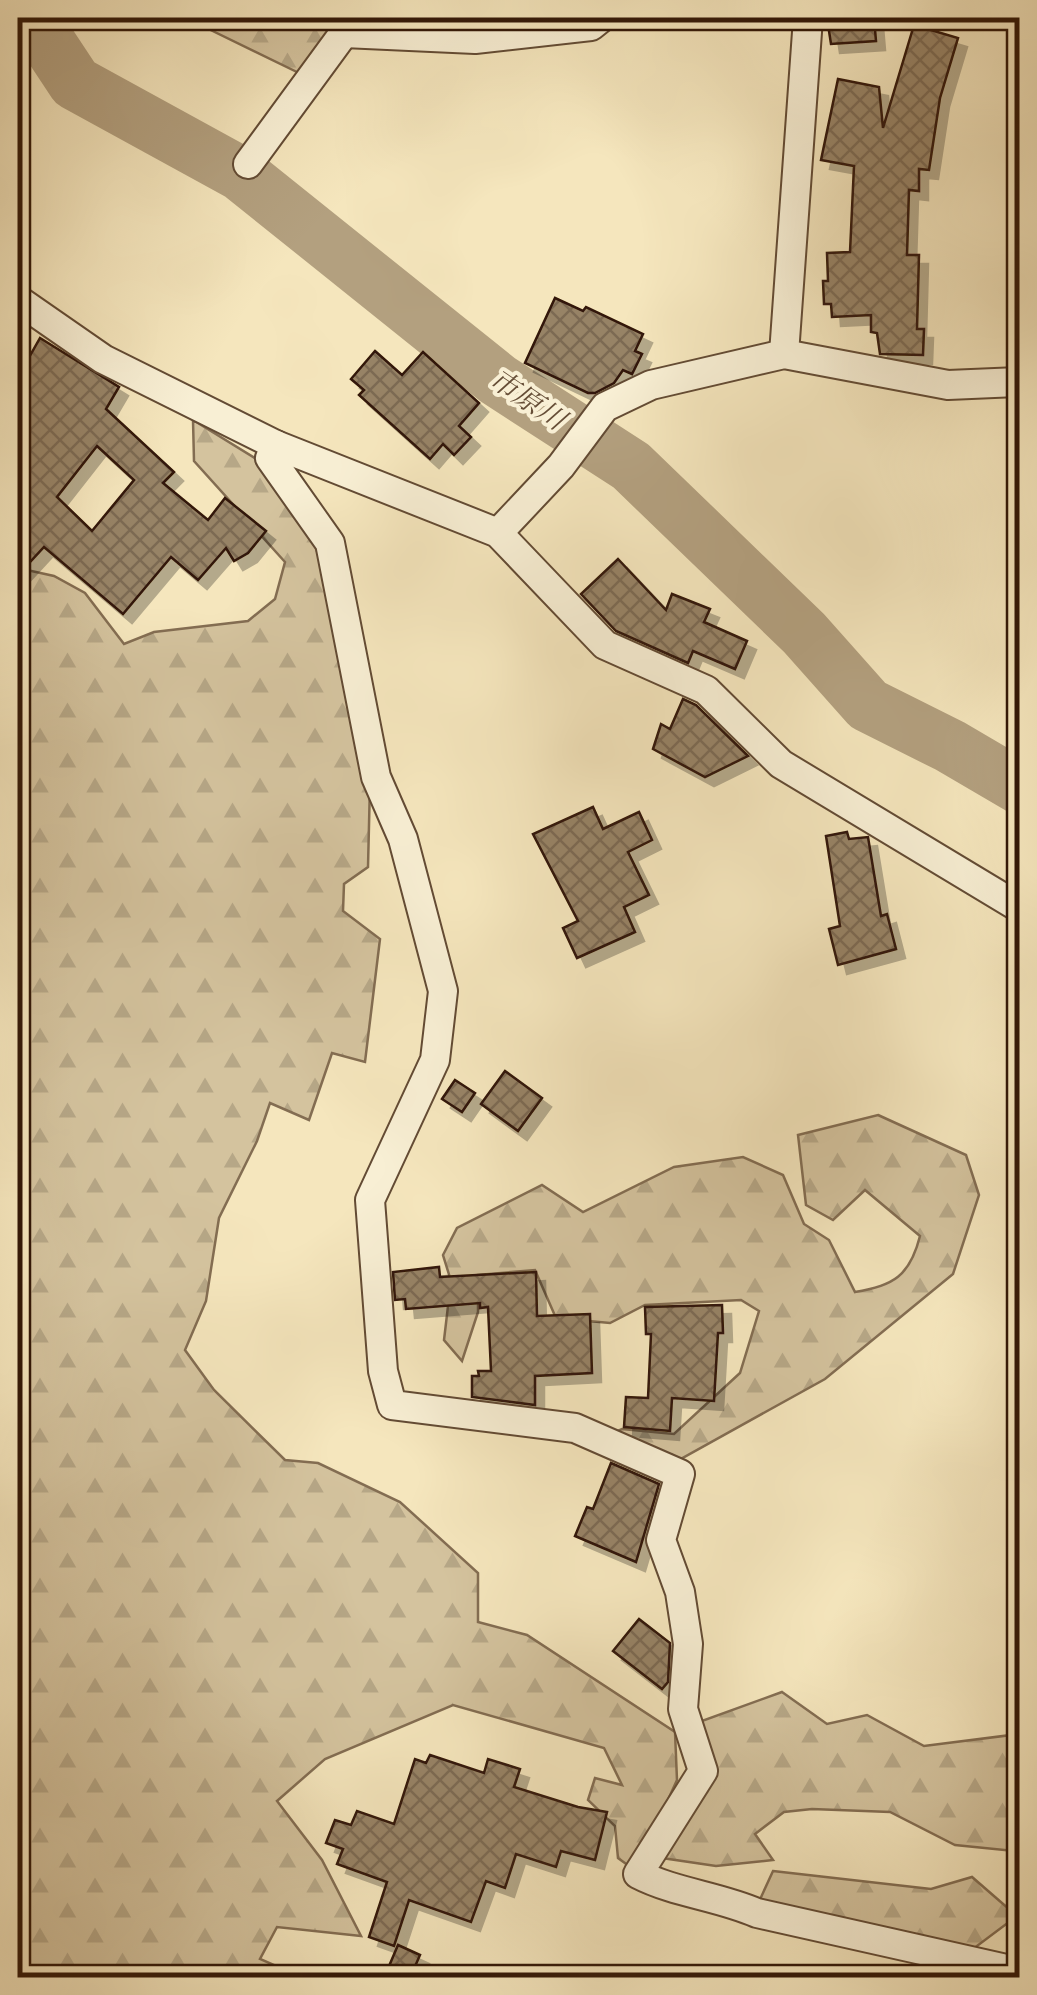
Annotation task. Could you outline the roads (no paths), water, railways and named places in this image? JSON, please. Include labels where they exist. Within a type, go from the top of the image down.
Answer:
[{"type":"street","points":[[248,164],[344,25],[475,40],[591,26],[602,18]]},
{"type":"street","points":[[784,354],[808,18]]},
{"type":"street","points":[[18,300],[103,360],[276,445],[498,533],[605,645],[706,690],[781,764],[1020,908]]},
{"type":"street","points":[[498,533],[561,466],[605,407],[651,385],[784,354],[948,384],[1020,382]]},
{"type":"street","points":[[276,445],[270,458],[330,543],[376,776],[403,839],[443,991],[435,1060],[370,1200],[383,1371],[392,1405],[575,1428],[680,1474],[661,1540],[680,1592],[688,1644],[683,1709],[703,1771],[638,1874],[756,1913],[1020,1972]]},
{"type":"waterway","name":"市原川","points":[[32,18],[75,83],[241,174],[498,380],[631,466],[804,633],[868,705],[1020,787]]}]
